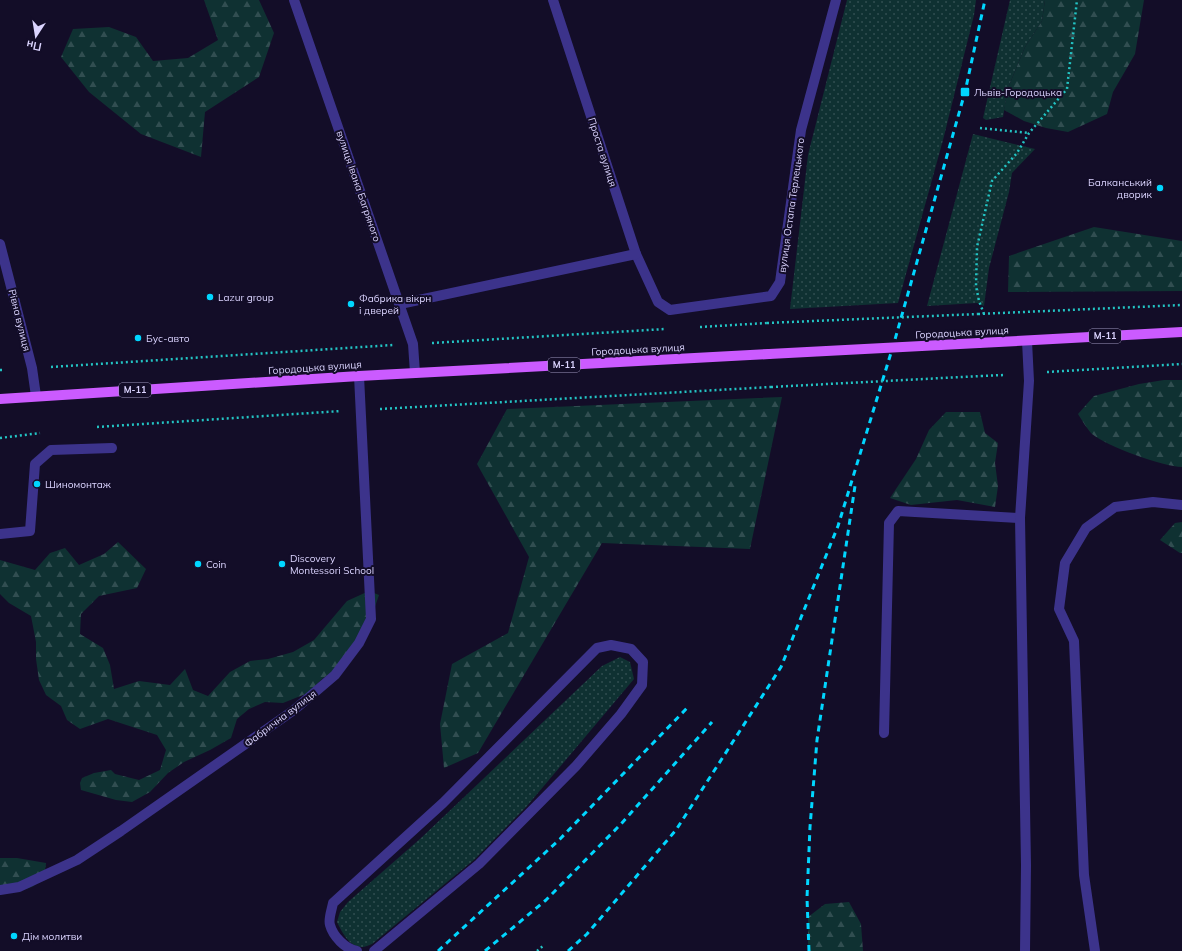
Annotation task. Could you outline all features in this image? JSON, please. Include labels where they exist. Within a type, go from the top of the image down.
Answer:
[{"type":"main road","name":"Городоцька вулиця","points":[[0,399],[359,376],[1182,332]]},
{"type":"street","name":"вулиця Івана Багряного","points":[[294,0],[413,344],[415,373]]},
{"type":"street","name":"Проста вулиця","points":[[553,0],[636,254],[658,302]]},
{"type":"street","name":"вулиця Остапа Терлецького","points":[[658,302],[670,310],[771,296],[780,282],[801,130],[836,0]]},
{"type":"street","name":"Рівна вулиця","points":[[0,244],[32,368],[36,396]]},
{"type":"street","points":[[400,304],[636,254]]},
{"type":"street","points":[[1025,951],[1026,865],[1020,518],[1029,381],[1027,341]]},
{"type":"street","name":"Фабрична вулиця","points":[[0,890],[19,887],[77,860],[128,826],[294,710],[335,675],[360,643],[371,618],[359,376]]},
{"type":"street","points":[[0,534],[30,530],[35,464],[51,450],[112,448]]},
{"type":"street","points":[[1095,951],[1084,875],[1074,641],[1059,609],[1065,563],[1086,528],[1115,507],[1153,502],[1182,505]]},
{"type":"street","points":[[884,733],[889,523],[898,511],[1020,518]]},
{"type":"street","points":[[357,951],[338,940],[330,924],[333,903],[443,803],[597,648],[611,646],[630,649],[643,662],[642,685],[621,714],[576,766],[479,864],[374,951]]},
{"type":"path","points":[[984,314],[979,301],[976,286],[977,247],[992,181],[1017,153],[1029,133],[1067,89],[1077,0]]},
{"type":"path","points":[[980,128],[1029,133]]},
{"type":"path","points":[[696,328],[767,323],[1182,305]]},
{"type":"path","points":[[46,368],[673,329]]},
{"type":"path","points":[[1045,372],[1182,364]]},
{"type":"path","points":[[0,370],[5,370]]},
{"type":"path","points":[[377,409],[1004,375]]},
{"type":"path","points":[[89,428],[344,410]]},
{"type":"path","points":[[0,438],[42,433]]},
{"type":"path","points":[[537,951],[543,946]]},
{"type":"green space","points":[[204,0],[259,0],[274,33],[259,77],[205,112],[201,157],[141,134],[89,92],[61,57],[73,29],[109,27],[136,37],[153,61],[188,58],[218,40]]},
{"type":"green space","points":[[847,0],[976,0],[974,15],[943,140],[898,303],[790,309],[808,155]]},
{"type":"green space","points":[[1010,0],[1045,0],[1042,21],[1025,47],[1008,88],[1003,117],[986,120],[983,118]]},
{"type":"green space","points":[[1045,0],[1144,0],[1135,54],[1113,92],[1107,114],[1068,132],[1046,128],[1024,121],[1004,110],[1008,88],[1025,47],[1042,21]]},
{"type":"green space","points":[[973,134],[1035,149],[1012,173],[1009,192],[989,268],[984,306],[977,303],[927,306]]},
{"type":"green space","points":[[1094,227],[1182,241],[1182,291],[1008,292],[1009,256]]},
{"type":"green space","points":[[1164,380],[1182,380],[1182,467],[1162,464],[1149,460],[1122,450],[1099,439],[1086,427],[1078,414],[1094,396],[1139,384]]},
{"type":"green space","points":[[782,397],[750,549],[602,543],[478,753],[444,768],[440,724],[452,664],[508,633],[529,557],[477,464],[507,409]]},
{"type":"green space","points":[[946,412],[980,412],[985,433],[998,443],[995,463],[998,486],[995,507],[957,500],[911,505],[890,498],[916,459],[929,430]]},
{"type":"green space","points":[[1182,522],[1182,553],[1180,553],[1160,540],[1175,523]]},
{"type":"green space","points":[[118,542],[146,569],[137,588],[99,596],[81,614],[80,634],[103,648],[110,665],[114,689],[139,681],[170,685],[185,669],[193,690],[208,696],[230,672],[250,661],[268,659],[293,652],[314,640],[347,601],[369,591],[379,595],[366,633],[342,665],[322,679],[308,693],[283,703],[265,702],[249,709],[237,719],[231,738],[184,762],[168,773],[150,792],[132,802],[116,800],[81,790],[80,783],[82,778],[94,773],[111,770],[115,774],[139,780],[160,770],[166,750],[157,735],[108,719],[80,729],[67,720],[61,706],[46,695],[39,680],[36,659],[36,642],[31,616],[9,603],[0,594],[0,560],[35,570],[50,553],[65,548],[79,565],[104,554]]},
{"type":"green space","points":[[620,657],[630,662],[634,679],[527,806],[475,859],[372,944],[362,947],[350,942],[337,922],[340,912],[348,902],[421,838],[602,666]]},
{"type":"green space","points":[[0,858],[17,858],[46,863],[45,870],[42,878],[29,888],[22,890],[0,891]]},
{"type":"green space","points":[[849,902],[861,924],[863,951],[808,951],[808,917],[825,904]]},
{"type":"railway","points":[[568,951],[587,934],[676,830],[781,667],[838,526],[894,343],[965,92],[985,0]]},
{"type":"railway","points":[[809,951],[807,898],[810,827],[817,740],[855,486]]},
{"type":"railway","points":[[438,951],[560,839],[688,707]]},
{"type":"railway","points":[[485,951],[546,900],[621,824],[712,722]]},
{"type":"place","name":"Львів-Городоцька","points":[[965,92]]},
{"type":"place","name":"Балканський дворик","points":[[1160,188]]},
{"type":"place","name":"Lazur group","points":[[210,297]]},
{"type":"place","name":"Фабрика вікрн і дверей","points":[[351,304]]},
{"type":"place","name":"Бус-авто","points":[[138,338]]},
{"type":"place","name":"Шиномонтаж","points":[[37,484]]},
{"type":"place","name":"Coin","points":[[198,564]]},
{"type":"place","name":"Discovery Montessori School","points":[[282,564]]},
{"type":"place","name":"Дім молитви","points":[[14,936]]}]
